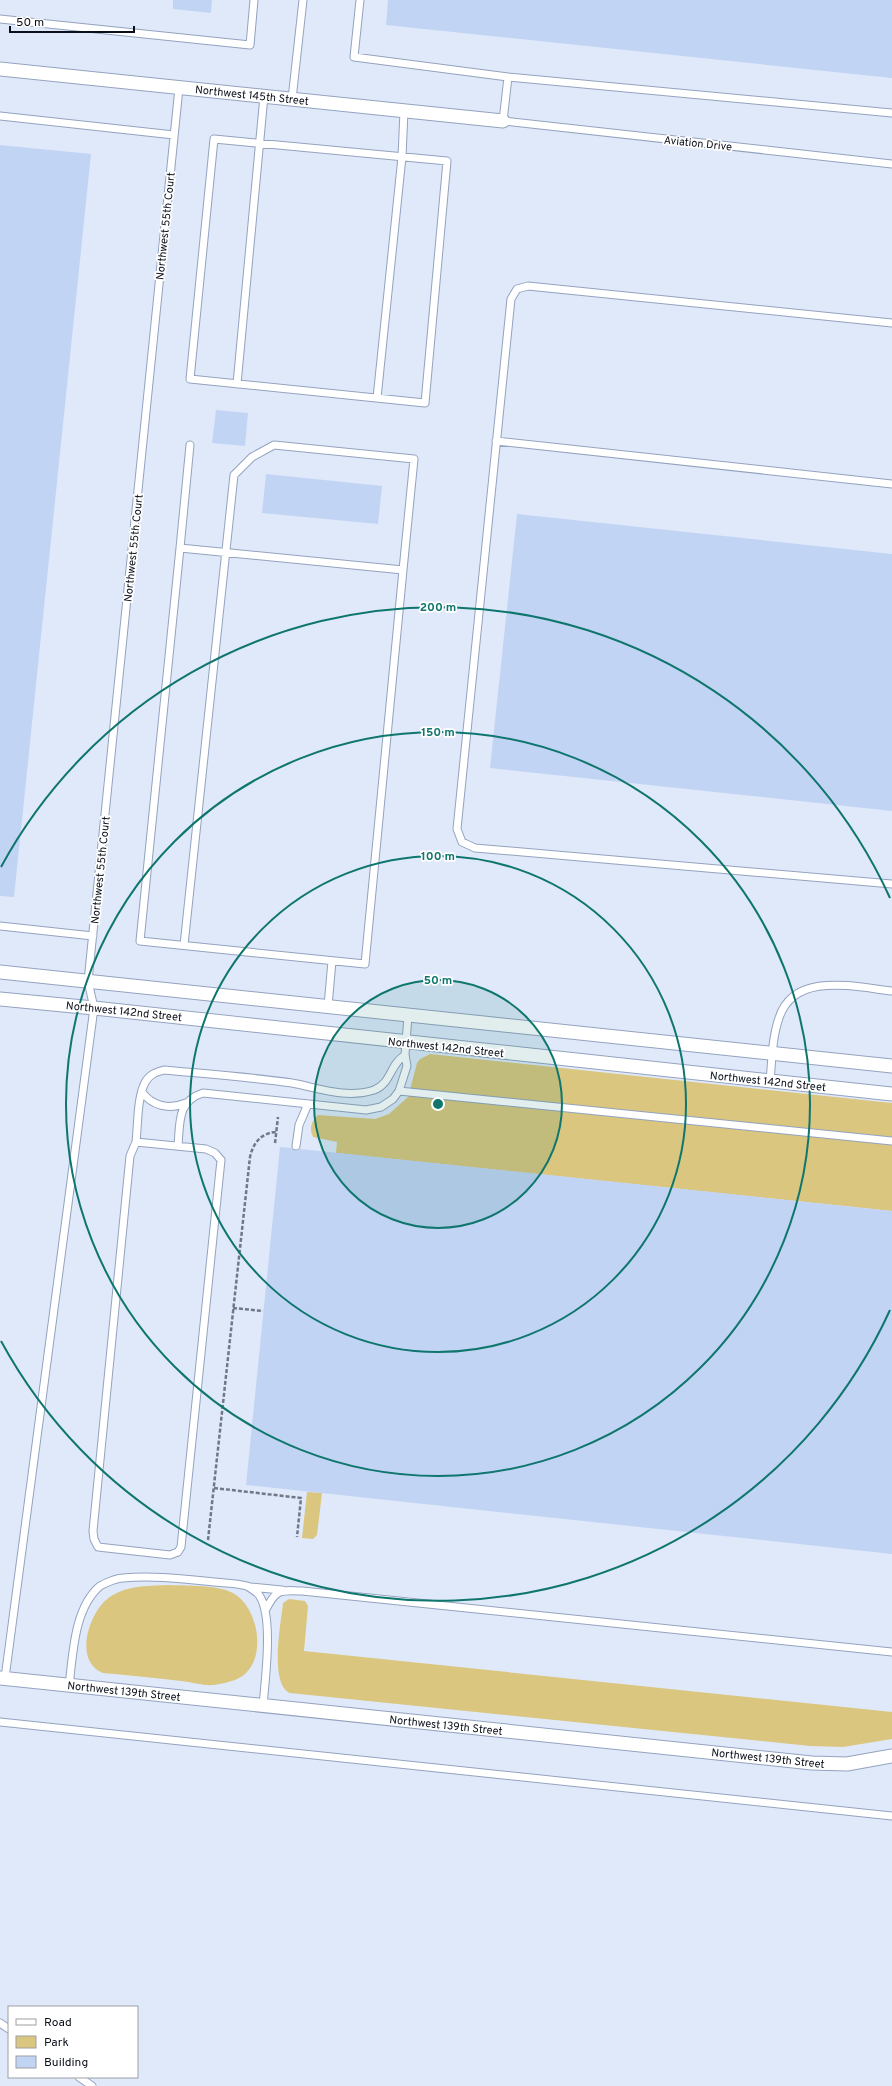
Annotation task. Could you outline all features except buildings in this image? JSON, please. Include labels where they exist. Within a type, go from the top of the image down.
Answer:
[{"type":"street","name":"Northwest 145th Street","points":[[0,69],[504,121]]},
{"type":"street","points":[[0,972],[892,1066]]},
{"type":"street","name":"Northwest 142nd Street","points":[[0,999],[94,1008],[405,1049],[770,1081],[892,1094]]},
{"type":"street","name":"Northwest 139th Street","points":[[2,1678],[812,1763],[847,1764],[892,1756]]},
{"type":"lane","points":[[0,20],[250,45],[254,0]]},
{"type":"lane","points":[[292,99],[303,0]]},
{"type":"lane","points":[[360,0],[354,57],[508,77],[892,113]]},
{"type":"lane","points":[[504,121],[508,77]]},
{"type":"lane","name":"Northwest 55th Court","points":[[94,1008],[88,982],[179,88]]},
{"type":"lane","points":[[237,384],[264,96]]},
{"type":"lane","points":[[377,398],[402,157],[404,111]]},
{"type":"lane","points":[[0,116],[174,136]]},
{"type":"lane","name":"Aviation Drive","points":[[504,121],[892,164]]},
{"type":"lane","points":[[214,139],[260,144],[447,161],[425,403],[190,379],[214,139]]},
{"type":"lane","points":[[892,323],[528,286],[517,289],[511,298],[457,829],[462,842],[475,848],[892,884]]},
{"type":"lane","points":[[496,442],[892,484]]},
{"type":"lane","points":[[184,945],[234,475],[252,457],[274,445],[414,459],[364,964],[140,941],[190,445]]},
{"type":"lane","points":[[180,548],[403,570]]},
{"type":"lane","points":[[0,926],[93,936]]},
{"type":"lane","points":[[328,1006],[332,960]]},
{"type":"lane","points":[[770,1081],[772,1053],[779,1017],[787,1002],[803,990],[829,985],[892,991]]},
{"type":"lane","points":[[2,1678],[94,1008]]},
{"type":"lane","points":[[142,1092],[149,1100],[157,1104],[171,1107],[186,1102],[194,1096],[203,1093],[366,1110],[381,1107],[399,1091],[407,1066],[405,1049],[408,1016]]},
{"type":"lane","points":[[136,1142],[206,1149],[215,1153],[221,1160],[181,1547],[178,1552],[170,1554],[98,1547],[94,1539],[93,1531],[130,1156],[136,1142],[142,1092],[146,1080],[154,1073],[164,1070],[293,1084],[348,1094],[366,1092],[380,1087],[389,1077],[394,1064],[405,1049]]},
{"type":"lane","points":[[399,1091],[892,1141]]},
{"type":"lane","points":[[178,1146],[180,1118],[186,1102]]},
{"type":"lane","points":[[296,1146],[299,1125],[308,1104]]},
{"type":"lane","points":[[69,1686],[74,1647],[80,1620],[89,1600],[101,1586],[122,1578],[187,1580],[892,1652]]},
{"type":"lane","points":[[248,1587],[259,1594],[265,1611],[266,1645],[262,1706]]},
{"type":"lane","points":[[265,1611],[272,1597],[282,1590]]},
{"type":"lane","points":[[0,1722],[892,1816]]},
{"type":"lane","points":[[80,2078],[92,2086]]},
{"type":"path","points":[[275,1143],[278,1117]]},
{"type":"path","points":[[208,1540],[250,1157],[258,1140],[267,1133],[276,1132]]},
{"type":"path","points":[[234,1308],[263,1311]]},
{"type":"path","points":[[214,1488],[301,1498],[297,1537]]},
{"type":"green space","points":[[430,1054],[892,1103],[892,1211],[336,1153],[337,1142],[313,1137],[311,1125],[318,1115],[375,1119],[389,1114],[408,1097],[417,1063],[420,1059]]},
{"type":"green space","points":[[307,1492],[322,1493],[317,1535],[313,1539],[302,1538]]},
{"type":"green space","points":[[168,1585],[203,1586],[222,1589],[230,1591],[244,1603],[251,1614],[257,1639],[253,1664],[246,1674],[235,1680],[210,1685],[103,1673],[94,1667],[89,1659],[86,1649],[87,1638],[89,1627],[94,1617],[106,1600],[120,1591],[136,1587]]},
{"type":"green space","points":[[289,1599],[305,1601],[308,1606],[304,1651],[892,1712],[892,1739],[843,1747],[810,1746],[290,1693],[284,1687],[280,1678],[278,1666],[279,1638],[283,1603]]}]
